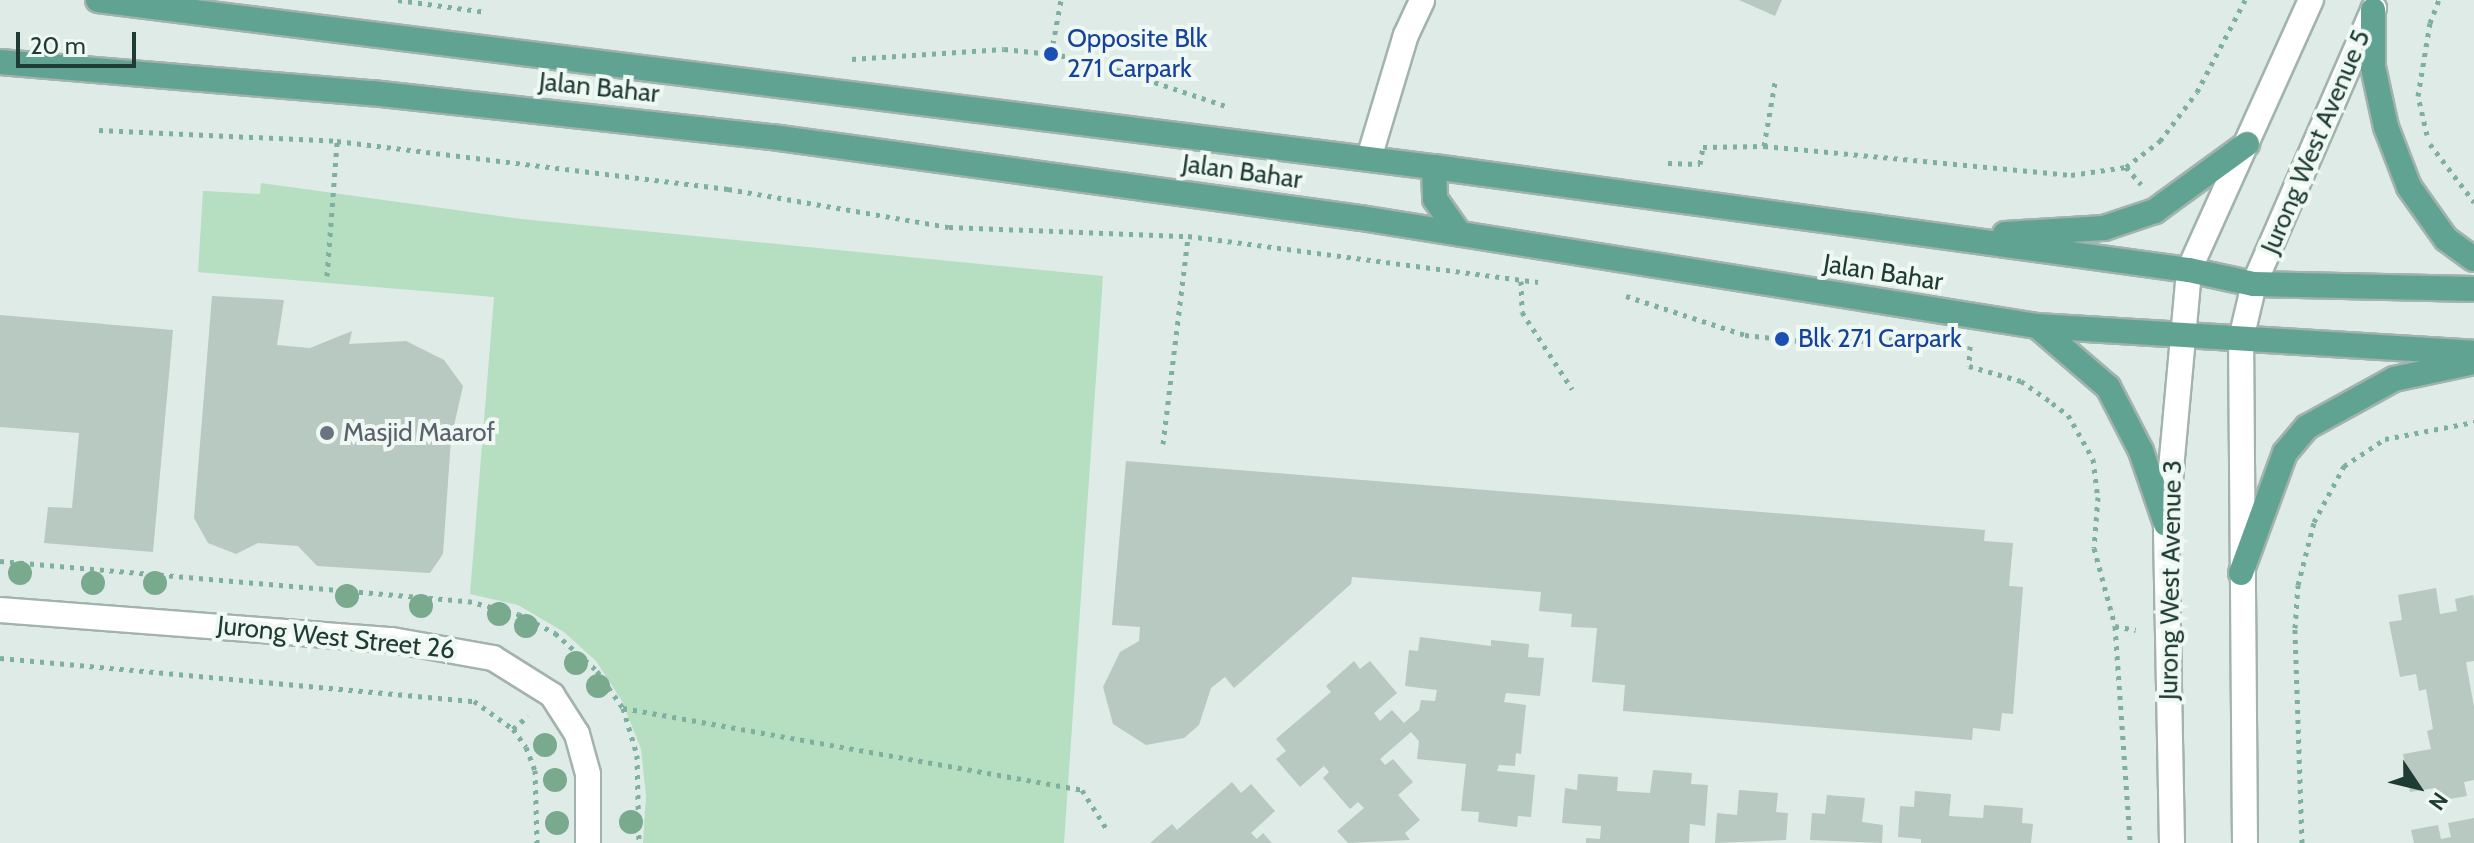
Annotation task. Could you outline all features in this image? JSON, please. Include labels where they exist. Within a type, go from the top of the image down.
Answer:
[{"type":"main road","name":"Jalan Bahar","points":[[98,0],[1369,158],[2189,270],[2254,284],[2474,289]]},
{"type":"main road","points":[[2375,5],[2373,67],[2386,127],[2409,187],[2446,239],[2474,259]]},
{"type":"main road","name":"Jalan Bahar","points":[[0,62],[617,118],[1459,233],[2037,326],[2474,353]]},
{"type":"main road","points":[[1946,237],[2104,228],[2155,211],[2247,144]]},
{"type":"main road","points":[[1434,167],[1435,199],[1459,233]]},
{"type":"main road","points":[[2037,326],[2108,387],[2141,451],[2166,524]]},
{"type":"main road","points":[[2241,573],[2285,453],[2307,427],[2346,401],[2394,379],[2474,362]]},
{"type":"street","points":[[1369,158],[1406,35],[1422,0]]},
{"type":"street","points":[[2189,270],[2311,0]]},
{"type":"street","name":"Jurong West Avenue 5","points":[[2254,284],[2375,5]]},
{"type":"street","name":"Jurong West Avenue 3","points":[[2172,843],[2166,524],[2189,270]]},
{"type":"street","points":[[2245,843],[2241,339],[2254,284]]},
{"type":"street","name":"Jurong West Street 26","points":[[0,610],[392,640],[493,658],[552,695],[577,734],[588,774],[588,843]]},
{"type":"path","points":[[1051,54],[1061,0]]},
{"type":"path","points":[[2126,167],[2160,141],[2197,92],[2245,0]]},
{"type":"path","points":[[2439,0],[2430,23],[2418,96],[2429,142],[2447,173],[2474,202]]},
{"type":"path","points":[[1764,146],[1775,82]]},
{"type":"path","points":[[99,130],[337,141],[728,189],[949,227],[1188,236],[1551,283]]},
{"type":"path","points":[[327,276],[337,141]]},
{"type":"path","points":[[1163,444],[1188,236]]},
{"type":"path","points":[[1521,281],[1522,312],[1572,389]]},
{"type":"path","points":[[1610,291],[1745,335],[1819,343],[1910,339]]},
{"type":"path","points":[[1970,336],[1969,366],[2021,381],[2068,415],[2093,459],[2098,497],[2094,548],[2115,626],[2130,843]]},
{"type":"path","points":[[2302,843],[2295,628],[2298,585],[2314,522],[2344,466],[2385,439],[2474,422]]},
{"type":"path","points":[[0,658],[474,701],[513,729],[526,747],[535,770],[537,843]]},
{"type":"path","points":[[623,708],[1082,790],[1106,828]]},
{"type":"green space","points":[[261,183],[521,219],[1103,276],[1064,843],[643,843],[646,796],[641,749],[622,701],[596,661],[564,632],[518,605],[470,594],[494,297],[198,272],[203,191],[260,194]]},
{"type":"building","points":[[1739,0],[1782,0],[1775,16]]},
{"type":"building","name":"Masjid Maarof","points":[[212,296],[284,300],[277,345],[310,348],[352,331],[349,344],[406,341],[444,360],[463,386],[451,439],[443,554],[430,573],[317,566],[298,546],[258,543],[236,554],[208,543],[194,518]]},
{"type":"building","points":[[0,315],[173,330],[153,552],[44,543],[48,507],[72,508],[79,433],[0,427]]},
{"type":"building","points":[[1126,461],[1985,530],[1984,541],[2013,543],[2009,586],[2023,587],[2013,714],[2002,713],[2000,731],[1973,728],[1972,740],[1623,711],[1625,685],[1592,682],[1597,628],[1571,627],[1572,614],[1539,611],[1541,592],[1352,577],[1351,584],[1234,688],[1225,677],[1211,688],[1199,725],[1184,738],[1146,745],[1113,724],[1103,687],[1120,652],[1139,641],[1140,627],[1112,625]]},
{"type":"building","points":[[2436,588],[2440,614],[2457,611],[2455,599],[2473,595],[2474,600],[2474,661],[2466,662],[2474,707],[2474,780],[2464,782],[2467,796],[2438,801],[2435,788],[2410,792],[2403,754],[2431,749],[2427,731],[2433,729],[2426,689],[2419,691],[2416,674],[2400,677],[2389,622],[2402,620],[2398,595]]},
{"type":"building","points":[[1420,637],[1491,646],[1491,640],[1529,644],[1528,657],[1544,658],[1540,696],[1506,693],[1504,702],[1526,705],[1521,754],[1516,753],[1515,766],[1499,765],[1497,771],[1535,775],[1531,817],[1518,816],[1517,827],[1478,822],[1479,812],[1461,811],[1466,764],[1417,759],[1419,741],[1411,732],[1380,759],[1385,765],[1393,759],[1413,782],[1398,795],[1420,820],[1405,833],[1410,840],[1348,843],[1337,831],[1364,808],[1358,802],[1350,809],[1323,778],[1329,772],[1324,766],[1300,787],[1276,759],[1286,751],[1276,739],[1331,692],[1326,686],[1354,661],[1360,669],[1370,661],[1397,693],[1374,713],[1380,721],[1392,710],[1404,723],[1419,710],[1421,700],[1435,701],[1437,690],[1405,686],[1409,650],[1418,651]]},
{"type":"building","points":[[1653,770],[1692,773],[1691,784],[1708,785],[1705,826],[1690,824],[1689,843],[1586,843],[1586,838],[1600,839],[1601,826],[1562,823],[1565,788],[1577,790],[1578,774],[1618,777],[1617,791],[1650,793]]},
{"type":"building","points":[[1232,782],[1241,793],[1251,784],[1275,811],[1251,833],[1257,839],[1263,833],[1272,843],[1150,843],[1172,824],[1177,830]]},
{"type":"building","points":[[1739,790],[1778,793],[1776,812],[1788,813],[1786,840],[1715,843],[1717,813],[1737,815]]},
{"type":"building","points":[[1915,791],[1951,794],[1949,816],[1983,818],[1984,805],[2023,808],[2022,823],[2033,824],[2031,843],[1921,843],[1921,839],[1898,837],[1900,806],[1914,807]]},
{"type":"building","points":[[1827,795],[1865,798],[1862,822],[1883,825],[1882,843],[1810,840],[1812,813],[1825,814]]},
{"type":"building","points":[[2474,818],[2474,843],[2414,843],[2411,830],[2438,825],[2441,839],[2451,837],[2448,823]]},
{"type":"place","name":"Opposite Blk 271 Carpark","points":[[1051,54]]},
{"type":"place","name":"Blk 271 Carpark","points":[[1782,339]]},
{"type":"place","name":"Masjid Maarof","points":[[327,433]]}]
